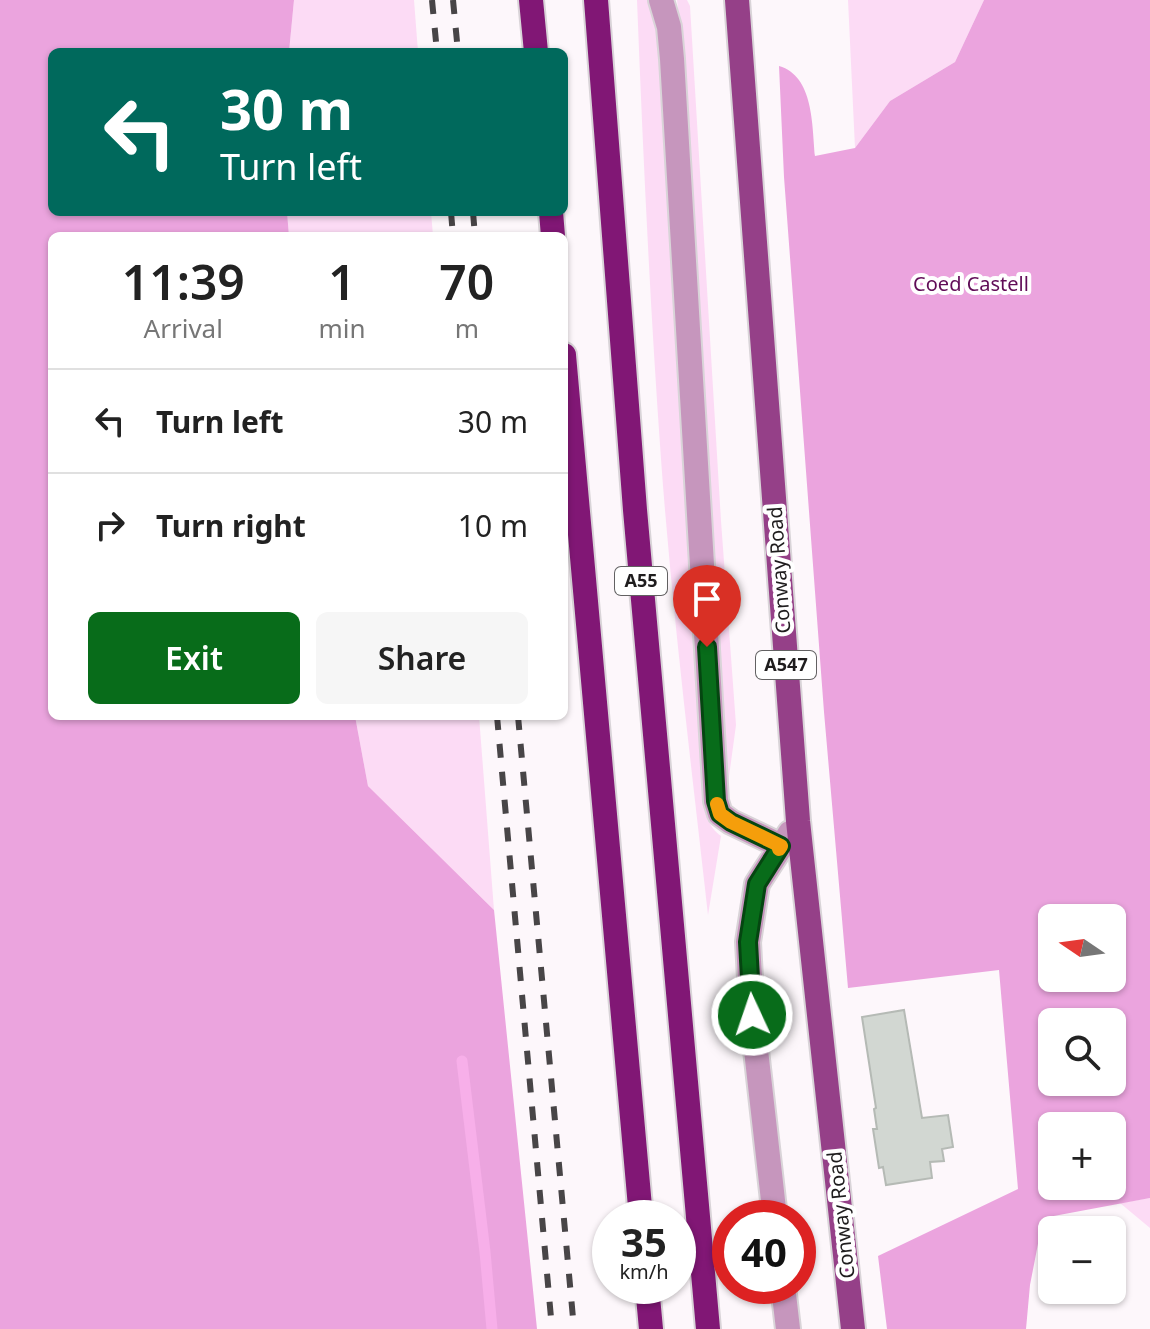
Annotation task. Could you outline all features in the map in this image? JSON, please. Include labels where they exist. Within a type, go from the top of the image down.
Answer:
[{"type":"highway","points":[[531,0],[536,48]]},
{"type":"highway","name":"A55","points":[[596,0],[635,510],[708,1329]]},
{"type":"highway","name":"A55","points":[[568,400],[639,1200]]},
{"type":"highway","points":[[649,1304],[651,1329]]},
{"type":"main road","name":"Conway Road","points":[[737,0],[798,821],[853,1329]]},
{"type":"street","points":[[661,0],[669,27],[672,59],[716,801],[720,814],[731,822],[781,846]]},
{"type":"street","points":[[773,1200],[752,1015],[748,942],[757,884],[798,821]]},
{"type":"street","points":[[785,1304],[788,1329]]},
{"type":"shaded area","points":[[294,0],[414,0],[418,48],[289,48]]},
{"type":"shaded area","points":[[637,0],[652,0],[660,32],[705,802],[711,825],[721,836],[708,915],[676,630],[661,459]]},
{"type":"shaded area","points":[[677,0],[687,0],[690,6],[736,725],[725,806],[724,725]]},
{"type":"shaded area","points":[[848,0],[984,0],[955,62],[890,101],[855,148]]},
{"type":"shaded area","points":[[287,216],[431,216],[433,232],[289,232]]},
{"type":"shaded area","points":[[356,720],[479,720],[494,910],[368,786]]},
{"type":"shaded area","points":[[1150,1198],[1150,1228],[1120,1203]]},
{"type":"green space","points":[[0,0],[294,0],[289,48],[48,48],[48,216],[287,216],[289,232],[48,232],[48,720],[356,720],[368,786],[494,910],[537,1329],[0,1329]]},
{"type":"green space","name":"Coed Castell","points":[[984,0],[1150,0],[1150,1198],[1054,1216],[1038,1216],[1038,1244],[1026,1329],[887,1329],[878,1256],[1018,1189],[999,970],[848,988],[824,712],[784,177],[779,66],[799,80],[805,91],[812,117],[815,156],[855,148],[890,101],[955,62]]},
{"type":"building","points":[[904,1010],[922,1118],[948,1115],[953,1147],[942,1149],[944,1161],[930,1162],[932,1178],[886,1185],[883,1167],[879,1168],[873,1129],[877,1129],[876,1108],[862,1017]]},
{"type":"waterway","points":[[462,1061],[492,1329]]},
{"type":"railway","points":[[432,0],[437,48]]},
{"type":"railway","points":[[453,0],[458,48]]},
{"type":"railway","points":[[451,216],[453,232]]},
{"type":"railway","points":[[473,216],[475,232]]},
{"type":"railway","points":[[497,720],[552,1329]]},
{"type":"railway","points":[[518,720],[574,1329]]},
{"type":"slow traffic","points":[[717,804],[720,814],[731,822],[781,846],[779,849]]},
{"type":"route","points":[[707,647],[716,801],[720,814],[781,846],[757,884],[748,942],[752,1015]]}]
